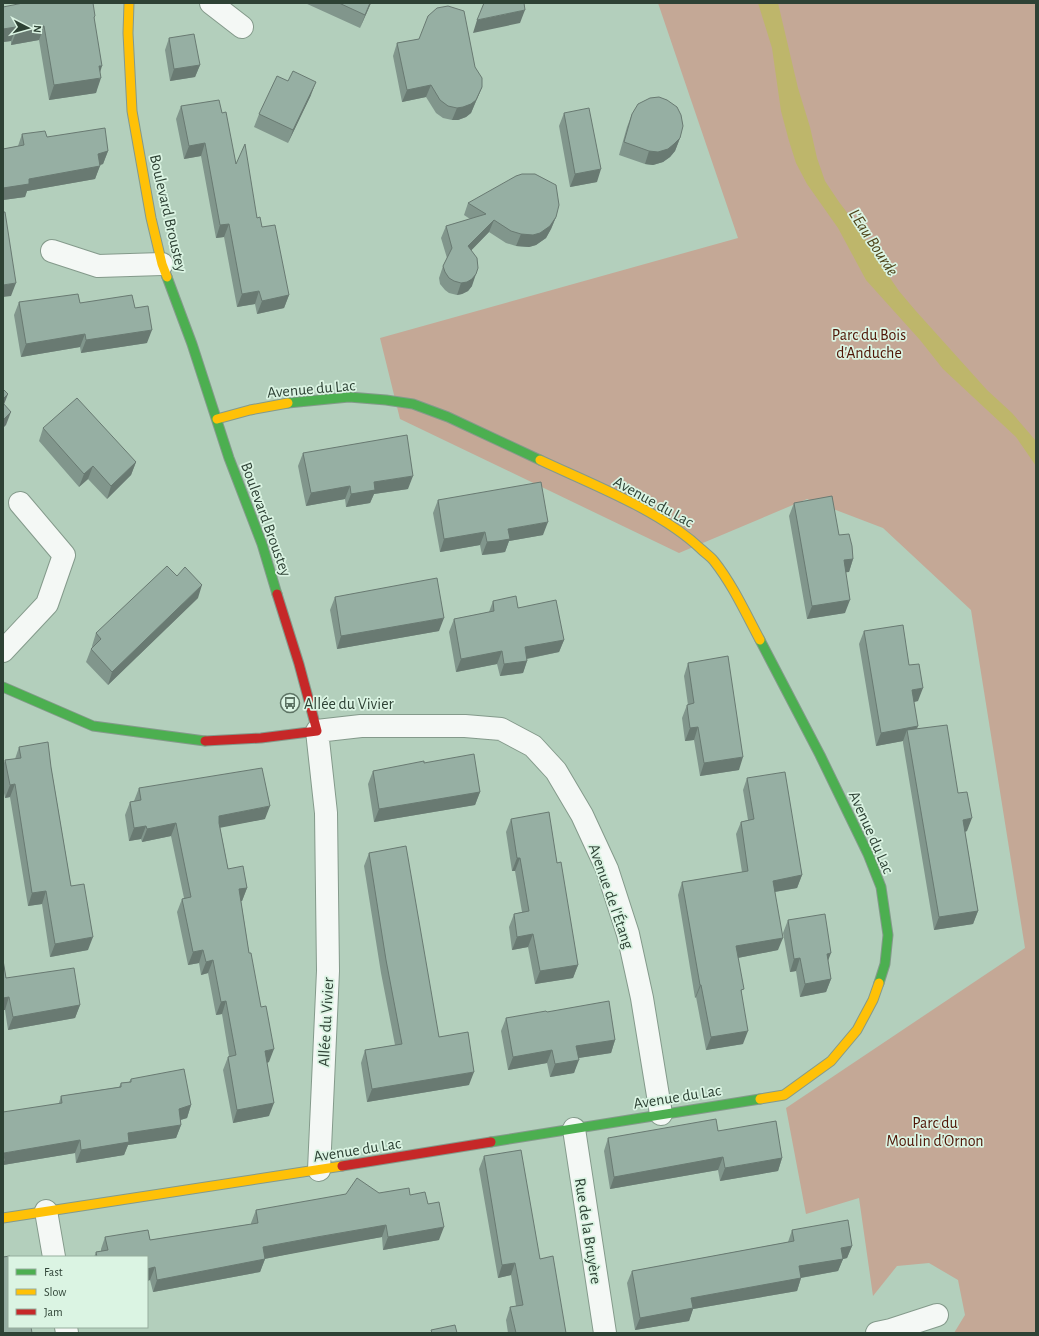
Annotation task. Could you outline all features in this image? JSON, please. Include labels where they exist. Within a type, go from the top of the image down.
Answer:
[{"type":"street","name":"Boulevard Broustey","points":[[129,3],[128,33],[132,111],[162,264],[192,344],[230,458],[262,544],[299,664],[317,731]]},
{"type":"street","points":[[211,3],[242,27]]},
{"type":"street","points":[[52,250],[98,266],[162,264]]},
{"type":"street","name":"Avenue du Lac","points":[[3,1218],[319,1170],[784,1095],[831,1061],[857,1030],[873,1000],[885,964],[888,935],[880,887],[868,854],[820,755],[735,594],[714,562],[692,540],[634,504],[448,417],[413,404],[386,400],[342,398],[298,401],[250,410],[217,419]]},
{"type":"street","points":[[3,652],[47,604],[64,554],[20,503]]},
{"type":"street","points":[[3,687],[93,726],[210,742],[261,738],[317,731]]},
{"type":"street","name":"Avenue de l'Étang","points":[[317,731],[361,726],[465,726],[501,729],[533,746],[556,771],[582,814],[607,868],[628,934],[642,998],[661,1114]]},
{"type":"street","name":"Allée du Vivier","points":[[317,731],[326,813],[328,971],[319,1170]]},
{"type":"street","name":"Rue de la Bruyère","points":[[574,1129],[605,1333]]},
{"type":"street","points":[[46,1211],[54,1256]]},
{"type":"street","points":[[877,1333],[937,1315]]},
{"type":"green space","name":"Parc du Bois d'Anduche","points":[[658,3],[1036,3],[1036,1333],[954,1333],[965,1315],[958,1280],[929,1263],[897,1266],[873,1296],[859,1198],[806,1214],[786,1108],[1025,948],[971,610],[883,528],[807,499],[679,553],[400,419],[380,338],[738,238]]},
{"type":"shaded area","points":[[758,3],[778,3],[798,88],[810,127],[817,158],[825,181],[855,223],[899,291],[987,390],[1012,413],[1036,441],[1036,466],[1016,437],[943,369],[920,340],[866,280],[838,228],[807,184],[796,163],[789,141],[781,111],[772,48]]},
{"type":"building","points":[[23,3],[93,3],[102,66],[99,66],[101,78],[54,85],[44,26],[17,30],[16,27],[3,29],[3,7]]},
{"type":"building","points":[[339,3],[370,3],[365,15]]},
{"type":"building","points":[[484,3],[524,3],[525,10],[477,20]]},
{"type":"building","points":[[448,6],[464,11],[475,67],[482,78],[482,87],[476,100],[471,104],[457,108],[448,106],[440,100],[431,85],[407,90],[397,43],[419,39],[428,16],[437,8]]},
{"type":"building","points":[[194,34],[200,65],[174,69],[169,38]]},
{"type":"building","points":[[293,71],[316,82],[293,130],[259,114],[277,76],[288,81]]},
{"type":"building","points":[[659,97],[667,100],[677,107],[681,115],[683,126],[680,138],[668,149],[658,152],[649,151],[624,142],[632,114],[638,104],[650,98]]},
{"type":"building","points":[[219,100],[222,113],[226,112],[236,164],[245,144],[257,218],[260,217],[262,227],[275,225],[289,295],[262,301],[259,291],[242,294],[229,224],[220,225],[205,143],[189,146],[181,106]]},
{"type":"building","points":[[589,108],[601,169],[575,174],[564,113]]},
{"type":"building","points":[[105,128],[108,151],[98,154],[100,166],[29,179],[29,184],[3,188],[3,149],[24,145],[22,134],[45,131],[47,137]]},
{"type":"building","points":[[522,174],[535,174],[556,185],[559,205],[556,217],[550,226],[540,233],[533,235],[521,234],[511,231],[494,220],[468,246],[477,258],[478,268],[476,274],[467,282],[461,283],[449,278],[443,266],[452,248],[446,226],[486,214],[468,203]]},
{"type":"building","points":[[3,212],[5,212],[16,283],[3,285]]},
{"type":"building","points":[[78,294],[80,303],[132,295],[135,308],[148,306],[152,330],[86,340],[85,334],[26,344],[19,302]]},
{"type":"building","points":[[3,389],[8,394],[3,399]]},
{"type":"building","points":[[77,398],[136,462],[111,486],[93,466],[84,474],[43,428]]},
{"type":"building","points":[[3,403],[11,412],[3,420]]},
{"type":"building","points":[[407,435],[413,476],[374,482],[375,490],[351,494],[350,486],[311,493],[303,453]]},
{"type":"building","points":[[541,482],[548,522],[508,529],[510,539],[498,541],[487,542],[485,532],[444,539],[438,500]]},
{"type":"building","points":[[832,496],[839,535],[849,534],[852,546],[853,559],[844,560],[850,600],[812,606],[794,503]]},
{"type":"building","points":[[167,566],[177,576],[185,567],[202,585],[112,672],[91,649],[101,639],[96,633]]},
{"type":"building","points":[[437,578],[444,618],[341,636],[335,597]]},
{"type":"building","points":[[516,596],[518,608],[556,600],[564,640],[525,647],[527,661],[504,664],[502,651],[461,659],[454,619],[494,611],[493,601]]},
{"type":"building","points":[[903,625],[909,665],[919,664],[923,688],[912,690],[918,726],[881,733],[864,631]]},
{"type":"building","points":[[728,656],[743,757],[704,763],[698,727],[690,728],[687,705],[694,703],[688,663]]},
{"type":"building","points":[[947,725],[958,793],[967,792],[972,818],[963,820],[978,911],[939,917],[907,730]]},
{"type":"building","points":[[48,742],[71,886],[84,884],[93,937],[55,944],[46,891],[32,893],[15,784],[10,785],[5,760],[21,758],[19,747]]},
{"type":"building","points":[[474,754],[480,792],[379,809],[373,771],[424,761],[424,763]]},
{"type":"building","points":[[262,768],[270,806],[219,816],[228,869],[243,866],[247,888],[239,889],[249,953],[251,953],[261,1007],[266,1006],[274,1049],[265,1051],[274,1103],[237,1110],[228,1057],[236,1055],[226,1001],[221,1002],[213,960],[206,962],[203,950],[193,952],[182,899],[191,897],[176,823],[147,829],[146,826],[134,828],[130,802],[141,800],[139,788]]},
{"type":"building","points":[[785,772],[802,875],[773,881],[783,938],[736,946],[744,989],[741,990],[748,1031],[711,1037],[700,985],[682,882],[748,871],[741,822],[754,819],[747,778]]},
{"type":"building","points":[[549,812],[557,863],[561,862],[578,965],[540,971],[533,934],[517,937],[514,914],[529,911],[520,858],[517,858],[511,819]]},
{"type":"building","points":[[406,846],[439,1037],[468,1032],[474,1072],[372,1089],[365,1050],[402,1044],[386,960],[369,853]]},
{"type":"building","points":[[825,914],[831,953],[827,954],[831,979],[805,984],[800,958],[794,959],[788,920]]},
{"type":"building","points":[[3,960],[6,978],[74,968],[80,1005],[13,1017],[9,997],[3,998]]},
{"type":"building","points":[[609,1001],[615,1040],[576,1046],[579,1060],[555,1064],[552,1050],[513,1057],[506,1018]]},
{"type":"building","points":[[184,1069],[191,1105],[179,1109],[181,1125],[128,1133],[129,1142],[81,1150],[80,1140],[4,1153],[5,1161],[3,1161],[3,1112],[62,1103],[61,1096],[121,1087],[121,1083],[131,1082],[131,1079]]},
{"type":"building","points":[[716,1119],[718,1131],[776,1121],[782,1158],[725,1168],[723,1157],[614,1177],[608,1138]]},
{"type":"building","points":[[521,1150],[540,1259],[553,1256],[566,1333],[516,1333],[510,1307],[523,1305],[515,1263],[502,1265],[484,1156]]},
{"type":"building","points":[[357,1178],[379,1193],[409,1188],[410,1195],[425,1192],[428,1204],[439,1202],[444,1227],[388,1237],[386,1225],[317,1237],[263,1247],[265,1259],[157,1280],[155,1267],[148,1269],[148,1256],[97,1256],[96,1252],[108,1250],[105,1237],[148,1230],[150,1240],[258,1223],[256,1210],[346,1194]]},
{"type":"building","points":[[848,1220],[852,1246],[841,1248],[843,1259],[799,1266],[801,1278],[691,1298],[693,1308],[640,1318],[632,1271],[794,1241],[792,1230]]},
{"type":"building","points":[[8,1256],[8,1328],[31,1328],[32,1333],[3,1333],[3,1257]]},
{"type":"building","points":[[455,1325],[457,1333],[432,1333],[431,1330]]},
{"type":"traffic: fast","points":[[167,277],[192,344],[229,458],[262,544],[277,594]]},
{"type":"traffic: fast","points":[[288,403],[349,397],[413,404],[448,417],[540,460]]},
{"type":"traffic: fast","points":[[760,640],[820,755],[868,854],[881,887],[888,935],[885,964],[879,983]]},
{"type":"traffic: fast","points":[[3,687],[93,726],[205,741]]},
{"type":"traffic: fast","points":[[491,1142],[760,1099]]},
{"type":"traffic: slow","points":[[129,3],[128,33],[132,111],[151,218],[162,264],[167,277]]},
{"type":"traffic: slow","points":[[217,419],[250,410],[288,403]]},
{"type":"traffic: slow","points":[[540,460],[603,488],[666,522],[684,535],[711,558],[721,570],[760,640]]},
{"type":"traffic: slow","points":[[760,1099],[784,1095],[831,1061],[857,1030],[873,1000],[879,983]]},
{"type":"traffic: slow","points":[[3,1218],[342,1166]]},
{"type":"traffic: jam","points":[[205,741],[261,738],[317,731],[299,664],[277,594]]},
{"type":"traffic: jam","points":[[342,1166],[491,1142]]},
{"type":"place","name":"Allée du Vivier","points":[[290,703]]},
{"type":"water label","name":"L'Eau Bourde","points":[[874,242]]},
{"type":"park label","name":"Parc du Moulin d'Ornon","points":[[935,1131]]}]
